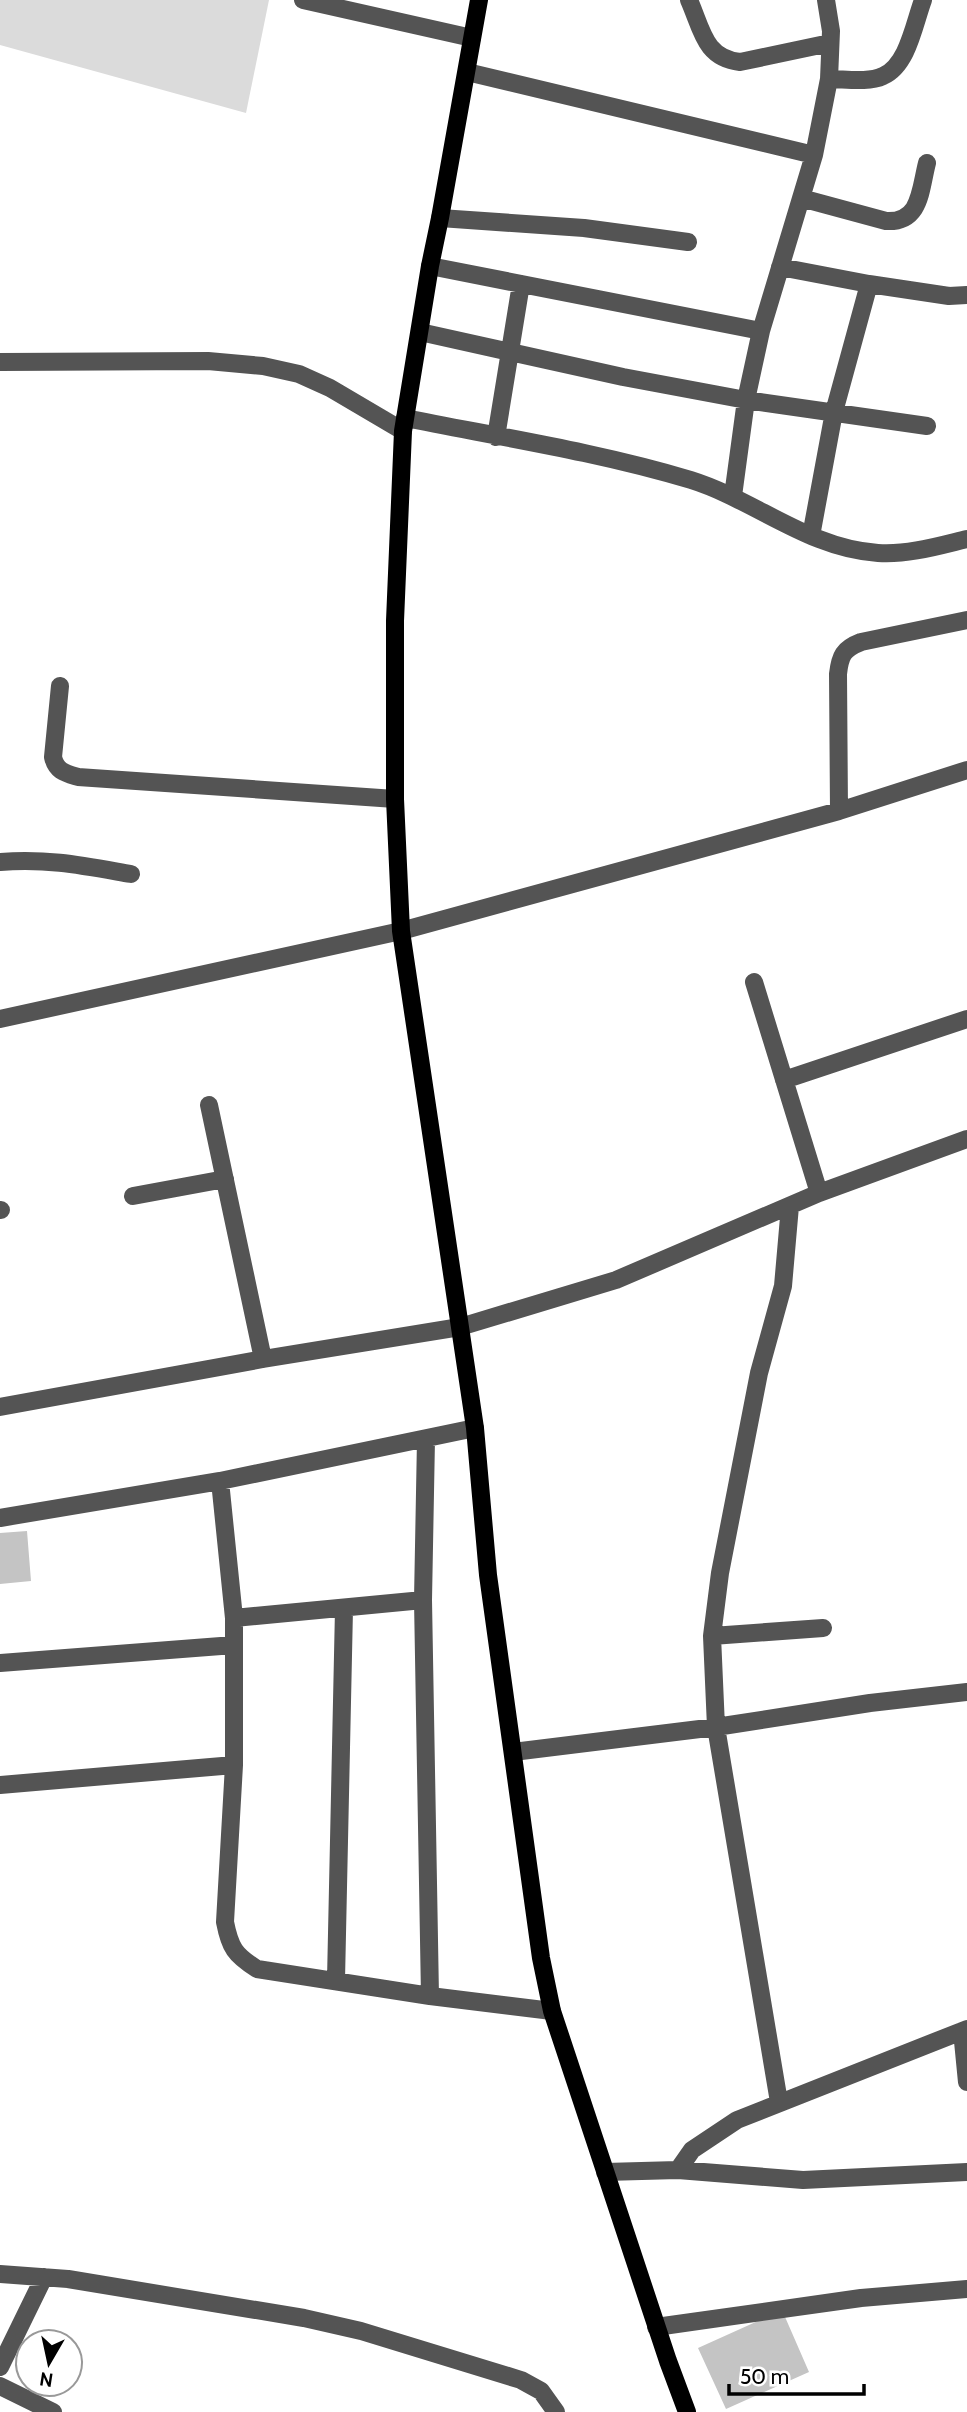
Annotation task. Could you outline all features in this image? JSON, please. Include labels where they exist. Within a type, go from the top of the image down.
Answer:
[{"type":"main road","points":[[479,0],[404,425],[395,621],[395,799],[401,932],[475,1427],[488,1575],[541,1958],[552,2011],[656,2327],[687,2412]]},
{"type":"street","points":[[303,0],[472,38]]},
{"type":"street","points":[[690,0],[708,44],[717,55],[726,60],[740,62],[830,43]]},
{"type":"street","points":[[733,496],[746,400],[761,331],[814,155],[828,79],[830,43],[826,0]]},
{"type":"street","points":[[828,79],[863,80],[882,77],[896,67],[923,0]]},
{"type":"street","points":[[467,72],[814,155]]},
{"type":"street","points":[[801,198],[886,222],[907,219],[916,206],[927,163]]},
{"type":"street","points":[[440,218],[584,228],[688,242]]},
{"type":"street","points":[[430,266],[761,331]]},
{"type":"street","points":[[780,267],[949,296],[967,295]]},
{"type":"street","points":[[496,437],[521,284]]},
{"type":"street","points":[[811,536],[834,412],[869,284]]},
{"type":"street","points":[[420,332],[623,377],[746,400],[927,426]]},
{"type":"street","points":[[0,362],[208,361],[263,366],[299,374],[404,425],[496,437],[627,463],[692,481],[733,496],[811,536],[845,548],[880,553],[923,549],[967,539]]},
{"type":"street","points":[[839,811],[838,674],[840,658],[846,648],[860,642],[967,620]]},
{"type":"street","points":[[60,686],[53,757],[55,765],[62,773],[78,777],[395,799]]},
{"type":"street","points":[[0,1019],[401,932],[839,811],[967,770]]},
{"type":"street","points":[[0,862],[61,861],[131,874]]},
{"type":"street","points":[[754,982],[819,1193]]},
{"type":"street","points":[[784,1080],[967,1019]]},
{"type":"street","points":[[209,1105],[263,1359]]},
{"type":"street","points":[[0,1407],[263,1359],[460,1327],[616,1280],[819,1193],[967,1139]]},
{"type":"street","points":[[133,1196],[225,1179]]},
{"type":"street","points":[[779,2102],[716,1727],[712,1636],[720,1573],[759,1373],[783,1286],[790,1206]]},
{"type":"street","points":[[0,1518],[220,1481],[475,1427]]},
{"type":"street","points":[[426,1439],[423,1600],[430,1996]]},
{"type":"street","points":[[220,1481],[234,1618],[234,1766],[225,1922],[229,1943],[239,1957],[257,1969],[430,1996],[552,2011]]},
{"type":"street","points":[[234,1618],[423,1600]]},
{"type":"street","points":[[336,1980],[344,1609]]},
{"type":"street","points":[[712,1636],[823,1628]]},
{"type":"street","points":[[0,1663],[234,1646]]},
{"type":"street","points":[[513,1752],[967,1692]]},
{"type":"street","points":[[0,1785],[234,1766]]},
{"type":"street","points":[[677,2170],[692,2150],[737,2120],[965,2030],[967,2082]]},
{"type":"street","points":[[605,2172],[677,2170],[803,2180],[967,2172]]},
{"type":"street","points":[[0,2274],[95,2283],[304,2318],[361,2331],[521,2379],[541,2391],[556,2412]]},
{"type":"street","points":[[0,2367],[44,2277]]},
{"type":"street","points":[[656,2327],[861,2298],[967,2289]]},
{"type":"street","points":[[0,2386],[53,2412]]},
{"type":"shaded area","points":[[0,0],[269,0],[246,113],[0,45]]},
{"type":"building","points":[[27,1531],[31,1581],[0,1584],[0,1533]]},
{"type":"building","points":[[782,2310],[809,2372],[726,2409],[698,2348]]}]
